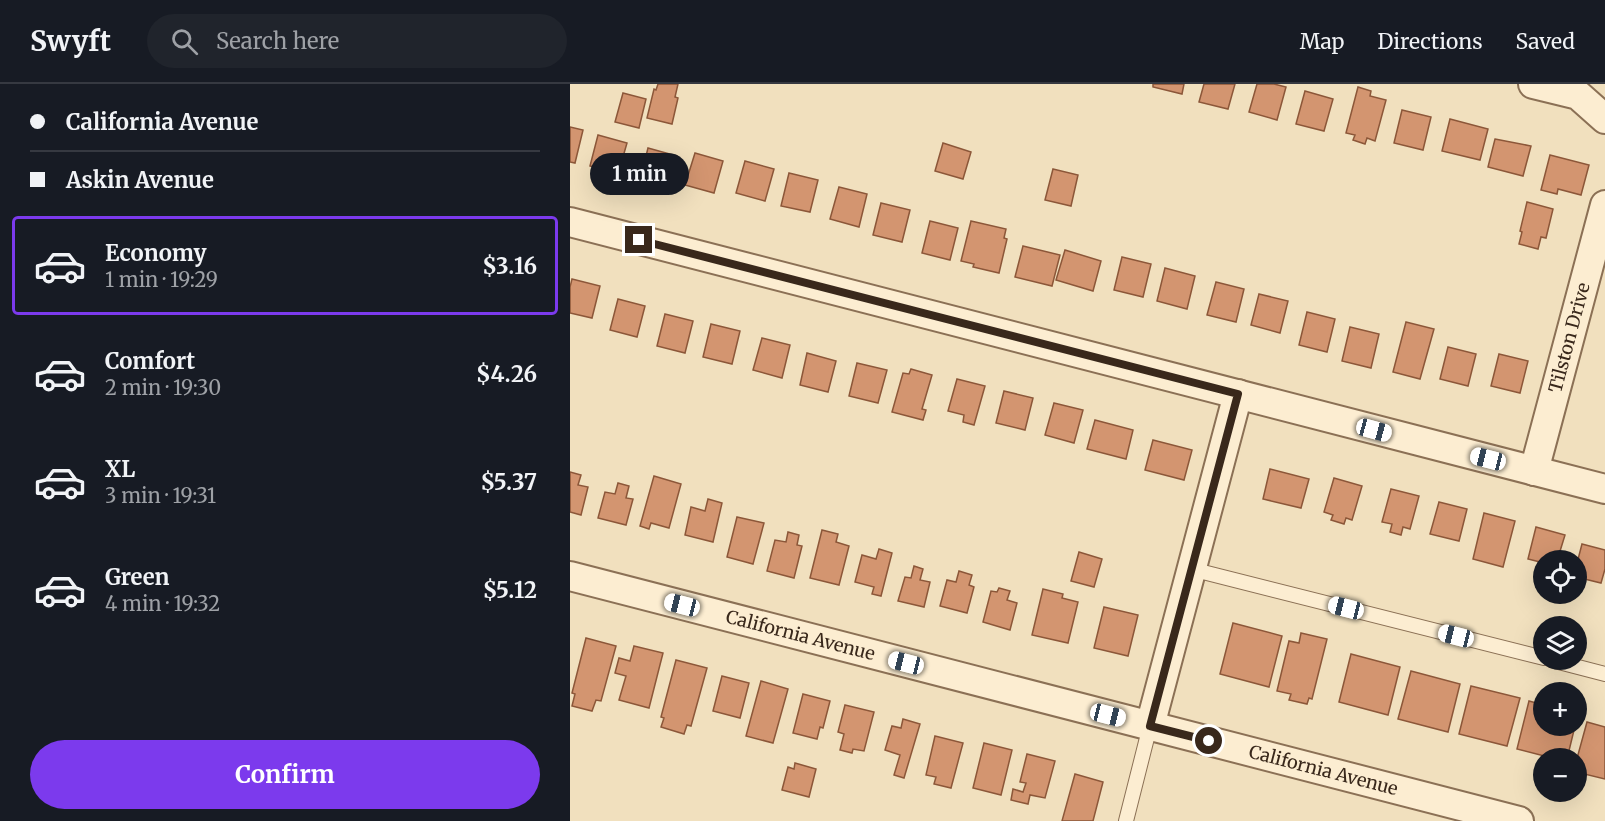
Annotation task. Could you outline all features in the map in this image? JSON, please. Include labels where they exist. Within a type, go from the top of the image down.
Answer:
[{"type":"street","points":[[1533,84],[1578,95],[1605,119]]},
{"type":"street","name":"Tilston Drive","points":[[1534,471],[1605,205]]},
{"type":"street","points":[[570,222],[1605,489]]},
{"type":"street","points":[[1150,726],[1238,394]]},
{"type":"street","name":"California Avenue","points":[[570,576],[1502,819]]},
{"type":"lane","points":[[1191,569],[1533,655]]},
{"type":"lane","points":[[1587,669],[1605,674]]},
{"type":"lane","points":[[1126,821],[1150,726]]},
{"type":"building","points":[[658,84],[678,84],[675,97],[678,98],[672,124],[647,118],[654,89],[656,90]]},
{"type":"building","points":[[1153,84],[1184,84],[1182,94],[1153,87]]},
{"type":"building","points":[[1204,84],[1235,84],[1228,109],[1199,102]]},
{"type":"building","points":[[1257,84],[1286,87],[1277,120],[1249,112]]},
{"type":"building","points":[[1358,87],[1371,91],[1370,96],[1386,100],[1375,141],[1367,138],[1365,144],[1353,140],[1355,135],[1346,133]]},
{"type":"building","points":[[1305,91],[1333,99],[1324,131],[1296,124]]},
{"type":"building","points":[[623,93],[646,99],[639,128],[615,122]]},
{"type":"building","points":[[1402,110],[1431,117],[1423,150],[1394,143]]},
{"type":"building","points":[[1450,119],[1488,129],[1480,160],[1442,151]]},
{"type":"building","points":[[570,127],[583,130],[575,163],[570,162]]},
{"type":"building","points":[[598,135],[627,143],[618,174],[590,166]]},
{"type":"building","points":[[1495,139],[1531,146],[1523,176],[1488,167]]},
{"type":"building","points":[[943,143],[971,152],[963,179],[935,171]]},
{"type":"building","points":[[648,148],[677,156],[668,187],[640,180]]},
{"type":"building","points":[[695,153],[723,161],[714,193],[685,185]]},
{"type":"building","points":[[1550,155],[1589,165],[1581,195],[1558,189],[1557,194],[1541,190]]},
{"type":"building","points":[[745,161],[774,169],[765,201],[736,193]]},
{"type":"building","points":[[1053,169],[1078,175],[1071,206],[1045,200]]},
{"type":"building","points":[[789,173],[818,180],[810,212],[781,206]]},
{"type":"building","points":[[839,187],[867,194],[859,227],[830,219]]},
{"type":"building","points":[[1527,202],[1553,209],[1546,238],[1541,237],[1538,249],[1519,244]]},
{"type":"building","points":[[881,203],[910,210],[902,242],[873,235]]},
{"type":"building","points":[[930,221],[958,228],[950,260],[922,253]]},
{"type":"building","points":[[971,221],[1006,229],[1004,238],[1007,239],[999,273],[973,267],[974,264],[961,261]]},
{"type":"building","points":[[1023,246],[1060,255],[1052,286],[1015,277]]},
{"type":"building","points":[[1065,250],[1101,261],[1093,291],[1056,280]]},
{"type":"building","points":[[1122,257],[1151,264],[1143,297],[1114,290]]},
{"type":"building","points":[[1165,268],[1195,276],[1187,309],[1157,301]]},
{"type":"building","points":[[572,279],[600,286],[592,318],[570,313]]},
{"type":"building","points":[[1216,282],[1244,289],[1236,322],[1207,315]]},
{"type":"building","points":[[1259,294],[1288,301],[1280,333],[1251,325]]},
{"type":"building","points":[[618,299],[645,306],[637,337],[610,330]]},
{"type":"building","points":[[1307,312],[1335,319],[1327,352],[1299,345]]},
{"type":"building","points":[[665,314],[693,321],[685,353],[657,346]]},
{"type":"building","points":[[1406,322],[1434,329],[1420,379],[1393,372]]},
{"type":"building","points":[[711,324],[740,331],[732,364],[703,357]]},
{"type":"building","points":[[1350,327],[1379,334],[1371,368],[1342,361]]},
{"type":"building","points":[[762,338],[790,345],[782,378],[753,370]]},
{"type":"building","points":[[1448,347],[1476,354],[1468,386],[1440,379]]},
{"type":"building","points":[[807,353],[836,361],[828,392],[800,385]]},
{"type":"building","points":[[1499,354],[1528,361],[1520,393],[1491,386]]},
{"type":"building","points":[[857,363],[887,370],[878,403],[849,396]]},
{"type":"building","points":[[911,369],[932,375],[922,409],[926,410],[923,420],[892,412],[903,373],[909,374]]},
{"type":"building","points":[[957,379],[985,386],[974,425],[963,422],[964,415],[948,411]]},
{"type":"building","points":[[1004,391],[1033,398],[1025,430],[996,423]]},
{"type":"building","points":[[1054,403],[1083,410],[1074,443],[1045,435]]},
{"type":"building","points":[[1095,420],[1133,430],[1126,459],[1087,449]]},
{"type":"building","points":[[1153,440],[1192,450],[1184,480],[1145,470]]},
{"type":"building","points":[[1270,469],[1309,479],[1301,508],[1263,499]]},
{"type":"building","points":[[570,472],[581,475],[578,485],[588,487],[581,515],[570,512]]},
{"type":"building","points":[[654,476],[681,484],[669,528],[651,523],[649,529],[640,526]]},
{"type":"building","points":[[1334,478],[1362,486],[1352,520],[1346,518],[1344,524],[1331,520],[1333,515],[1324,512]]},
{"type":"building","points":[[618,483],[629,486],[626,498],[633,499],[626,525],[598,518],[605,492],[615,494]]},
{"type":"building","points":[[1391,489],[1419,496],[1410,529],[1403,527],[1401,535],[1390,532],[1392,524],[1382,522]]},
{"type":"building","points":[[708,499],[722,503],[713,542],[685,535],[691,507],[705,511]]},
{"type":"building","points":[[1439,502],[1467,509],[1459,541],[1430,534]]},
{"type":"building","points":[[1484,513],[1515,521],[1503,567],[1473,559]]},
{"type":"building","points":[[737,517],[764,523],[753,564],[727,557]]},
{"type":"building","points":[[1536,527],[1565,535],[1560,550],[1533,550],[1533,560],[1528,559]]},
{"type":"building","points":[[822,530],[838,534],[836,542],[849,546],[839,585],[810,578]]},
{"type":"building","points":[[788,532],[799,535],[797,545],[802,546],[794,578],[767,571],[775,540],[786,542]]},
{"type":"building","points":[[1582,544],[1605,550],[1605,569],[1601,583],[1587,580],[1587,550],[1580,550]]},
{"type":"building","points":[[879,549],[892,553],[881,596],[872,594],[874,587],[855,582],[862,555],[876,559]]},
{"type":"building","points":[[1079,552],[1102,559],[1094,587],[1071,581]]},
{"type":"building","points":[[914,566],[923,569],[920,580],[930,582],[924,607],[898,601],[905,577],[911,578]]},
{"type":"building","points":[[959,571],[972,575],[969,585],[974,587],[967,613],[940,606],[947,580],[956,582]]},
{"type":"building","points":[[999,588],[1010,591],[1007,600],[1017,603],[1010,630],[983,622],[991,591],[997,592]]},
{"type":"building","points":[[1043,589],[1063,594],[1062,598],[1078,602],[1068,643],[1032,635]]},
{"type":"building","points":[[1104,607],[1138,615],[1128,656],[1094,648]]},
{"type":"building","points":[[1233,623],[1282,636],[1269,687],[1220,674]]},
{"type":"building","points":[[1301,633],[1327,639],[1312,699],[1309,698],[1307,704],[1289,700],[1291,694],[1277,691],[1289,641],[1299,643]]},
{"type":"building","points":[[586,638],[616,646],[601,701],[596,700],[592,711],[572,706],[575,694],[572,693]]},
{"type":"building","points":[[634,646],[663,653],[649,708],[619,700],[626,676],[615,673],[619,658],[630,661]]},
{"type":"building","points":[[1351,654],[1400,667],[1388,715],[1339,702]]},
{"type":"building","points":[[676,660],[707,668],[691,726],[687,725],[684,734],[661,727],[664,718],[661,717]]},
{"type":"building","points":[[1411,671],[1460,684],[1448,732],[1398,719]]},
{"type":"building","points":[[722,676],[749,683],[740,718],[713,711]]},
{"type":"building","points":[[761,681],[788,689],[773,743],[746,736]]},
{"type":"building","points":[[1471,686],[1520,698],[1507,746],[1459,734]]},
{"type":"building","points":[[803,694],[830,701],[823,728],[820,727],[817,739],[793,733]]},
{"type":"building","points":[[1529,701],[1533,702],[1533,736],[1573,736],[1570,748],[1533,748],[1533,753],[1517,749]]},
{"type":"building","points":[[845,705],[874,712],[864,751],[853,749],[852,753],[840,750],[844,734],[838,732]]},
{"type":"building","points":[[903,719],[920,724],[904,778],[894,775],[900,755],[885,750],[892,726],[901,728]]},
{"type":"building","points":[[1587,722],[1605,727],[1605,779],[1587,775],[1587,748],[1580,748],[1583,736],[1587,736]]},
{"type":"building","points":[[935,736],[963,743],[951,788],[934,784],[936,777],[926,775]]},
{"type":"building","points":[[984,743],[1012,750],[1001,795],[973,788]]},
{"type":"building","points":[[1027,754],[1055,761],[1045,798],[1030,795],[1028,804],[1011,800],[1013,789],[1023,792],[1026,783],[1020,782]]},
{"type":"building","points":[[795,763],[816,769],[809,797],[782,790],[788,767],[794,769]]},
{"type":"building","points":[[1075,774],[1103,782],[1093,821],[1062,821]]},
{"type":"route","points":[[639,240],[1238,394],[1150,726],[1209,741]]}]
